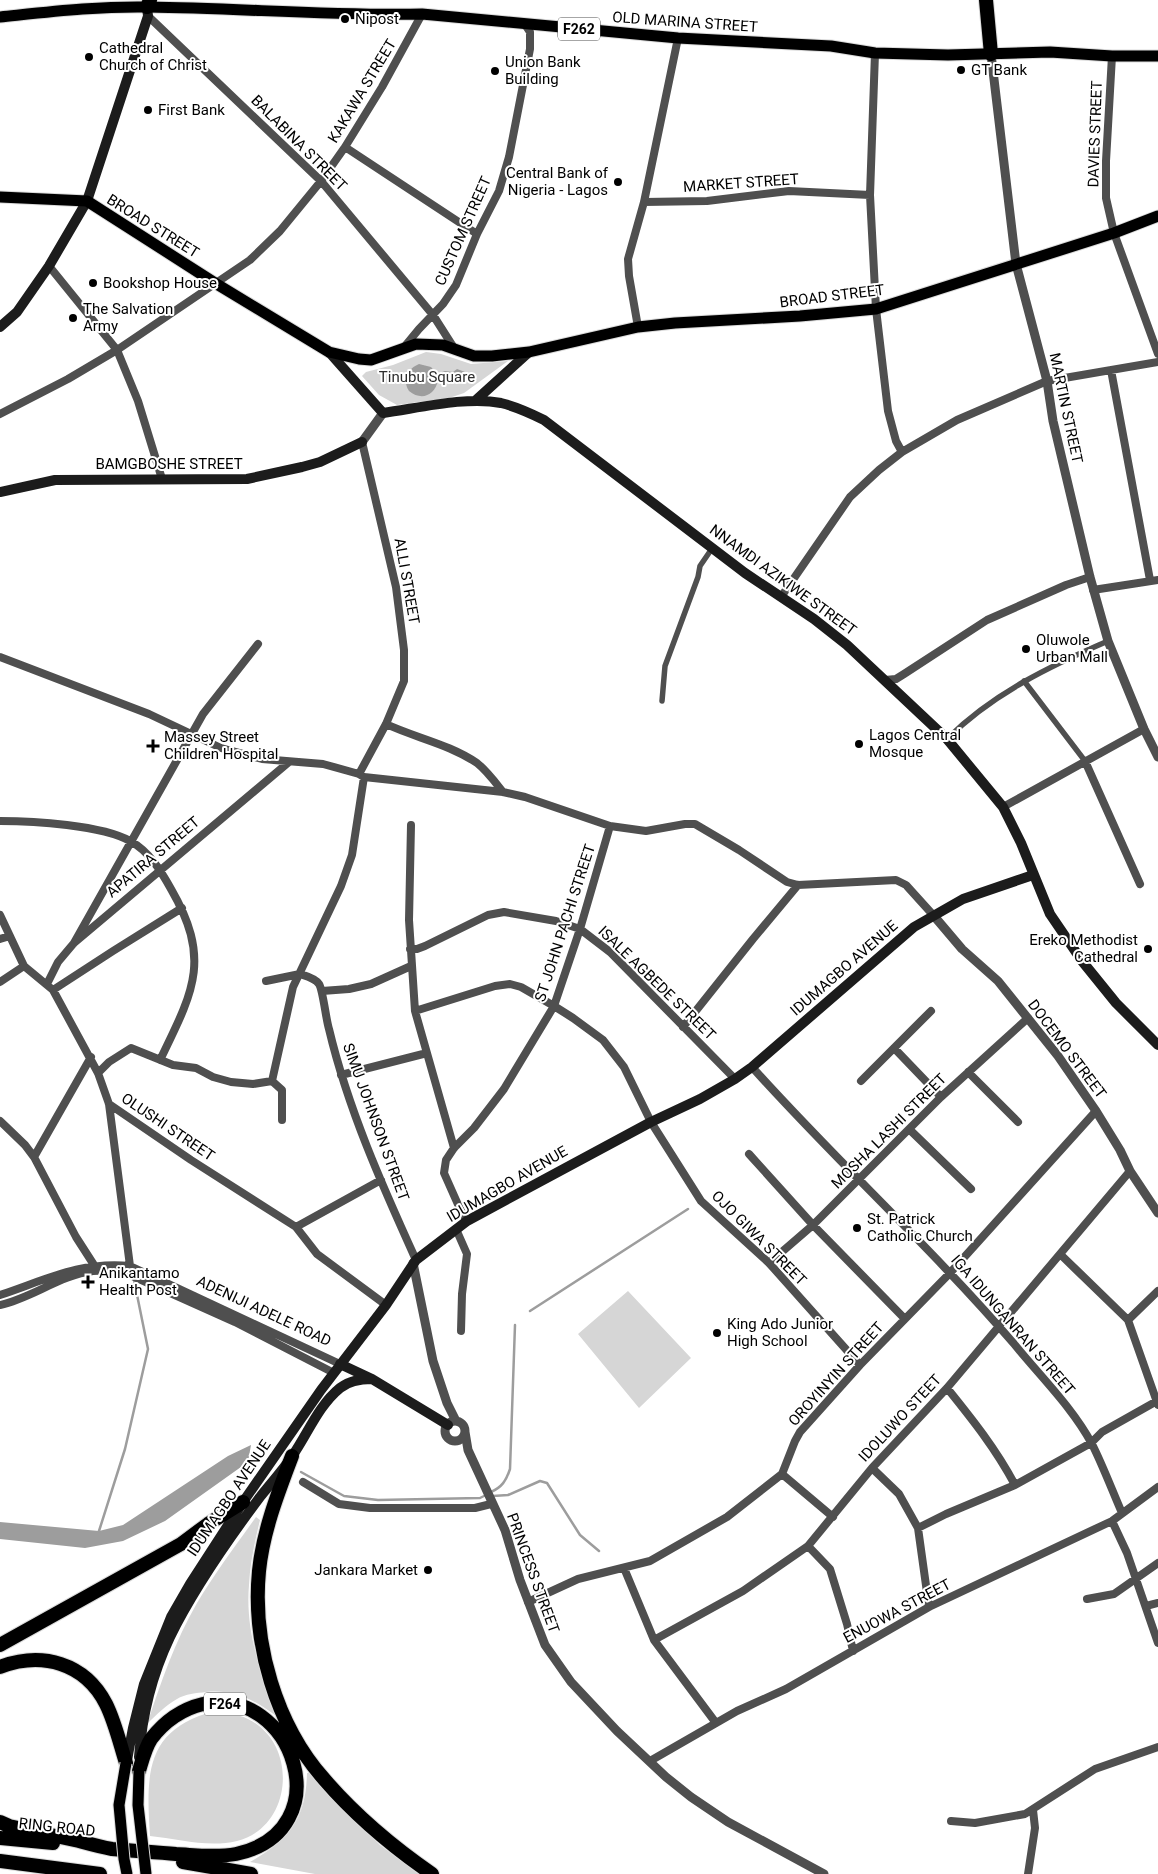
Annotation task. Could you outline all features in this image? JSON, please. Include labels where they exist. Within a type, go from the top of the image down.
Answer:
[{"type":"highway","points":[[986,0],[991,54]]},
{"type":"highway","points":[[292,1456],[272,1506],[259,1571],[259,1624],[272,1684],[295,1736],[324,1779],[371,1827],[410,1859],[432,1874]]},
{"type":"highway","points":[[0,1645],[181,1544],[243,1502]]},
{"type":"highway","points":[[0,1667],[16,1661],[34,1659],[66,1666],[83,1676],[96,1688],[107,1705],[126,1763]]},
{"type":"highway","name":"F264","points":[[111,1849],[216,1856],[237,1854],[255,1848],[284,1827],[295,1805],[296,1771],[291,1756],[279,1733],[266,1720],[250,1710],[233,1704],[213,1702],[192,1707],[172,1718],[150,1740],[138,1771]]},
{"type":"highway","points":[[0,1822],[9,1826],[111,1849],[251,1874]]},
{"type":"highway","name":"RING ROAD","points":[[0,1838],[111,1849]]},
{"type":"highway","points":[[0,1861],[100,1874]]},
{"type":"main road","name":"OLD MARINA STREET","points":[[0,17],[84,9],[148,8],[382,15],[422,14],[678,38],[831,46],[875,53],[991,54],[1050,52],[1112,56],[1158,56]]},
{"type":"main road","points":[[0,327],[18,312],[49,266],[87,201],[148,8]]},
{"type":"main road","name":"BROAD STREET","points":[[0,197],[87,201],[215,283],[330,352],[370,360],[416,344],[432,344],[454,348],[474,356],[492,356],[529,352],[638,327],[674,323],[800,316],[876,308],[1114,234],[1158,216]]},
{"type":"main road","name":"BROAD STREET","points":[[330,352],[384,413]]},
{"type":"main road","name":"BROAD STREET","points":[[474,400],[529,352]]},
{"type":"main road","name":"NNAMDI AZIKIWE STREET","points":[[384,413],[474,400],[501,403],[523,410],[544,420],[745,573],[814,619],[841,641],[947,739],[1003,807],[1021,843],[1050,914],[1082,961],[1116,1002],[1158,1045]]},
{"type":"main road","name":"BAMGBOSHE STREET","points":[[0,492],[55,480],[246,479],[320,462],[362,442]]},
{"type":"main road","name":"IDUMAGBO AVENUE","points":[[126,1763],[144,1684],[171,1617],[190,1584],[243,1502],[337,1368],[386,1305],[415,1262],[467,1221],[735,1079],[752,1067],[914,927],[963,899],[1033,875]]},
{"type":"main road","name":"ADENIJI ADELE ROAD","points":[[337,1368],[372,1379],[452,1423]]},
{"type":"main road","name":"IDUMAGBO AVENUE","points":[[138,1771],[141,1733],[148,1698],[157,1668],[170,1638],[194,1594],[259,1499],[292,1456],[327,1401],[350,1382],[372,1379]]},
{"type":"main road","points":[[126,1763],[119,1805],[127,1874]]},
{"type":"main road","name":"F264","points":[[138,1771],[138,1804],[146,1874]]},
{"type":"street","name":"BALABINA STREET","points":[[148,8],[321,181],[433,315],[454,348]]},
{"type":"street","name":"KAKAWA STREET","points":[[0,414],[68,379],[118,350],[250,260],[280,231],[321,181],[345,147],[382,87],[422,14]]},
{"type":"street","name":"CUSTOM STREET","points":[[404,348],[443,304],[456,285],[477,234],[499,191],[509,157],[530,49],[530,32],[524,23]]},
{"type":"street","points":[[638,327],[628,259],[644,202],[678,38]]},
{"type":"street","points":[[875,53],[870,195],[876,308],[888,411],[896,441],[902,452]]},
{"type":"street","name":"MARTIN STREET","points":[[991,54],[1016,264],[1046,381],[1053,421],[1093,590],[1108,641],[1144,729],[1158,757]]},
{"type":"street","name":"DAVIES STREET","points":[[1112,56],[1106,161],[1106,198],[1114,234],[1158,354]]},
{"type":"street","points":[[345,147],[477,234]]},
{"type":"street","name":"MARKET STREET","points":[[644,202],[707,201],[790,191],[870,195]]},
{"type":"street","points":[[49,266],[118,350],[138,401],[162,479]]},
{"type":"street","points":[[781,597],[850,497],[902,452],[957,420],[1046,381],[1158,362]]},
{"type":"street","points":[[1093,590],[1154,580],[1111,370]]},
{"type":"street","points":[[362,442],[384,413]]},
{"type":"street","name":"ALLI STREET","points":[[272,1080],[293,987],[342,886],[352,855],[361,776],[404,681],[404,650],[396,587],[362,442]]},
{"type":"street","points":[[662,701],[665,666],[698,577],[700,566],[713,547]]},
{"type":"street","points":[[885,680],[896,679],[987,620],[1066,585],[1090,577]]},
{"type":"street","points":[[947,739],[964,722],[1024,681],[1108,641]]},
{"type":"street","points":[[74,942],[203,714],[216,695],[258,644]]},
{"type":"street","points":[[0,657],[132,707],[192,735],[230,750],[262,759],[323,764],[361,776],[504,792],[525,797],[610,826],[646,831],[695,824],[787,882],[798,885],[896,880],[906,885],[934,916]]},
{"type":"street","points":[[1024,681],[1084,761],[1140,884]]},
{"type":"street","points":[[386,724],[451,749],[477,764],[491,776],[504,792]]},
{"type":"street","points":[[1003,807],[1144,729]]},
{"type":"street","name":"APATIRA STREET","points":[[47,984],[58,962],[74,942],[289,762]]},
{"type":"street","points":[[0,821],[28,821],[87,828],[111,833],[131,841],[148,855],[160,870],[182,908],[193,940],[195,963],[192,990],[160,1060]]},
{"type":"street","points":[[411,825],[410,949],[415,1011],[454,1148],[446,1160],[444,1173],[467,1221]]},
{"type":"street","name":"ST JOHN PACHI STREET","points":[[454,1148],[474,1128],[504,1089],[554,1006],[580,929],[610,826]]},
{"type":"street","points":[[683,1027],[753,938],[798,885]]},
{"type":"street","points":[[53,990],[113,950],[182,908]]},
{"type":"street","name":"ISALE AGBEDE STREET","points":[[410,949],[418,949],[488,916],[504,912],[556,921],[580,929],[610,952],[735,1079]]},
{"type":"street","name":"OLUSHI STREET","points":[[0,916],[24,966],[53,990],[91,1057],[109,1104],[191,1160],[296,1227],[317,1254],[386,1305]]},
{"type":"street","name":"DOCEMO STREET","points":[[934,916],[962,949],[998,980],[1058,1056],[1096,1111],[1130,1172],[1158,1213]]},
{"type":"street","points":[[0,939],[10,936]]},
{"type":"street","points":[[0,982],[24,966]]},
{"type":"street","points":[[266,981],[300,974],[313,979],[319,984],[322,991],[349,989],[371,984],[411,966]]},
{"type":"street","name":"OJO GIWA STREET","points":[[415,1011],[495,986],[510,984],[521,986],[574,1018],[604,1040],[624,1067],[651,1122],[701,1201],[769,1263],[860,1365]]},
{"type":"street","name":"SIMU JOHNSON STREET","points":[[322,991],[324,1011],[341,1075],[362,1133],[415,1262]]},
{"type":"street","points":[[861,1080],[931,1011]]},
{"type":"street","name":"MOSHA LASHI STREET","points":[[769,1263],[813,1225],[941,1097],[1028,1018]]},
{"type":"street","points":[[98,1073],[109,1062],[131,1048],[173,1065],[196,1068],[213,1077],[231,1082],[253,1084],[272,1080],[282,1090],[282,1120]]},
{"type":"street","points":[[894,1048],[941,1097]]},
{"type":"street","points":[[341,1075],[427,1053]]},
{"type":"street","points":[[34,1157],[91,1057]]},
{"type":"street","name":"IGA IDUNGANRAN STREET","points":[[752,1067],[790,1109],[950,1273],[1073,1414],[1091,1443],[1122,1513]]},
{"type":"street","points":[[968,1072],[1018,1122]]},
{"type":"street","points":[[109,1104],[130,1266]]},
{"type":"street","name":"OROYINYIN STREET","points":[[782,1474],[800,1432],[904,1318],[950,1273],[1096,1111]]},
{"type":"street","points":[[0,1121],[25,1145],[34,1157],[76,1237],[94,1265]]},
{"type":"street","points":[[910,1130],[970,1189]]},
{"type":"street","points":[[749,1154],[813,1225],[904,1318]]},
{"type":"street","name":"IDOLUWO STEET","points":[[654,1640],[743,1591],[808,1546],[872,1468],[947,1388],[1130,1172]]},
{"type":"street","points":[[296,1227],[381,1180]]},
{"type":"street","points":[[456,1229],[467,1254],[462,1294],[461,1331]]},
{"type":"street","points":[[918,1528],[1015,1485],[1091,1443],[1102,1432],[1157,1403],[1128,1320],[1060,1254]]},
{"type":"street","points":[[415,1262],[426,1334],[452,1423],[445,1433],[450,1440],[468,1450]]},
{"type":"street","name":"ADENIJI ADELE ROAD","points":[[0,1295],[69,1271],[94,1265],[130,1266],[337,1368]]},
{"type":"street","name":"ADENIJI ADELE ROAD","points":[[0,1305],[68,1278],[92,1271],[128,1274],[337,1368]]},
{"type":"street","points":[[1128,1320],[1158,1291]]},
{"type":"street","points":[[947,1388],[979,1428],[1002,1461],[1015,1485]]},
{"type":"street","points":[[452,1423],[464,1427],[465,1432],[463,1437],[454,1441]]},
{"type":"street","name":"PRINCESS STREET","points":[[465,1432],[468,1450],[491,1504],[505,1530],[528,1602],[545,1646],[571,1682],[617,1731],[650,1761]]},
{"type":"street","points":[[872,1468],[898,1494],[918,1528],[929,1607]]},
{"type":"street","points":[[528,1602],[578,1579],[650,1561],[727,1517],[782,1474],[833,1517]]},
{"type":"street","points":[[303,1482],[339,1504],[370,1508],[475,1508],[491,1504]]},
{"type":"street","name":"ENUOWA STREET","points":[[650,1761],[736,1711],[786,1689],[929,1607],[1112,1521],[1158,1487]]},
{"type":"street","points":[[1112,1521],[1127,1553],[1158,1643]]},
{"type":"street","points":[[808,1546],[830,1569],[847,1624],[853,1651]]},
{"type":"street","points":[[1087,1600],[1114,1594],[1158,1563]]},
{"type":"street","points":[[624,1568],[654,1640],[716,1723]]},
{"type":"street","points":[[1146,1606],[1158,1603]]},
{"type":"street","points":[[951,1821],[975,1824],[1017,1816],[1033,1810],[1095,1769],[1158,1747]]},
{"type":"street","points":[[650,1761],[666,1778],[728,1822],[824,1874]]},
{"type":"street","points":[[1028,1874],[1035,1828],[1033,1810]]},
{"type":"green space","name":"Tinubu Square","points":[[426,352],[441,354],[471,364],[508,361],[464,393],[449,398],[397,405],[379,395],[362,376],[366,372],[393,365]]},
{"type":"green space","points":[[628,1291],[691,1358],[639,1408],[578,1334]]},
{"type":"green space","points":[[256,1517],[260,1520],[250,1577],[249,1620],[261,1670],[280,1719],[263,1707],[237,1694],[206,1692],[180,1697],[165,1707],[147,1724],[169,1662],[189,1617],[211,1581]]},
{"type":"green space","points":[[215,1711],[248,1719],[264,1731],[276,1747],[282,1765],[283,1784],[279,1803],[270,1820],[256,1833],[237,1841],[216,1844],[150,1836],[150,1774],[155,1757],[163,1742],[175,1729],[192,1719]]},
{"type":"green space","points":[[312,1772],[344,1810],[380,1845],[419,1874],[315,1874],[250,1862],[275,1845],[293,1826],[299,1816],[303,1803],[307,1773]]},
{"type":"shaded area","points":[[419,364],[431,367],[437,374],[445,371],[453,372],[457,369],[465,372],[465,375],[458,380],[453,378],[448,381],[438,380],[431,393],[418,396],[409,391],[406,379],[411,369]]},
{"type":"shaded area","points":[[251,1445],[248,1462],[165,1521],[123,1541],[85,1548],[0,1539],[0,1522],[99,1531],[123,1525],[228,1456]]},
{"type":"waterway","points":[[530,1311],[688,1209]]},
{"type":"waterway","points":[[99,1531],[125,1449],[148,1349],[134,1280]]},
{"type":"waterway","points":[[491,1492],[503,1483],[510,1469],[515,1325]]},
{"type":"waterway","points":[[301,1472],[344,1496],[378,1500],[480,1498],[486,1495]]},
{"type":"waterway","points":[[493,1496],[508,1495],[540,1481],[547,1483],[580,1535],[599,1551]]},
{"type":"place","name":"Nipost","points":[[345,19]]},
{"type":"place","name":"Cathedral Church of Christ","points":[[89,57]]},
{"type":"place","name":"GT Bank","points":[[961,70]]},
{"type":"place","name":"Union Bank Building","points":[[495,71]]},
{"type":"place","name":"First Bank","points":[[148,110]]},
{"type":"place","name":"Central Bank of Nigeria - Lagos","points":[[618,182]]},
{"type":"place","name":"Bookshop House","points":[[93,283]]},
{"type":"place","name":"The Salvation Army","points":[[73,318]]},
{"type":"place","name":"Oluwole Urban Mall","points":[[1026,649]]},
{"type":"place","name":"Lagos Central Mosque","points":[[859,744]]},
{"type":"place","name":"Massey Street Children Hospital","points":[[153,746]]},
{"type":"place","name":"Ereko Methodist Cathedral","points":[[1148,949]]},
{"type":"place","name":"St. Patrick Catholic Church","points":[[857,1228]]},
{"type":"place","name":"Anikantamo Health Post","points":[[88,1282]]},
{"type":"place","name":"King Ado Junior High School","points":[[717,1333]]},
{"type":"place","name":"Jankara Market","points":[[428,1570]]}]
